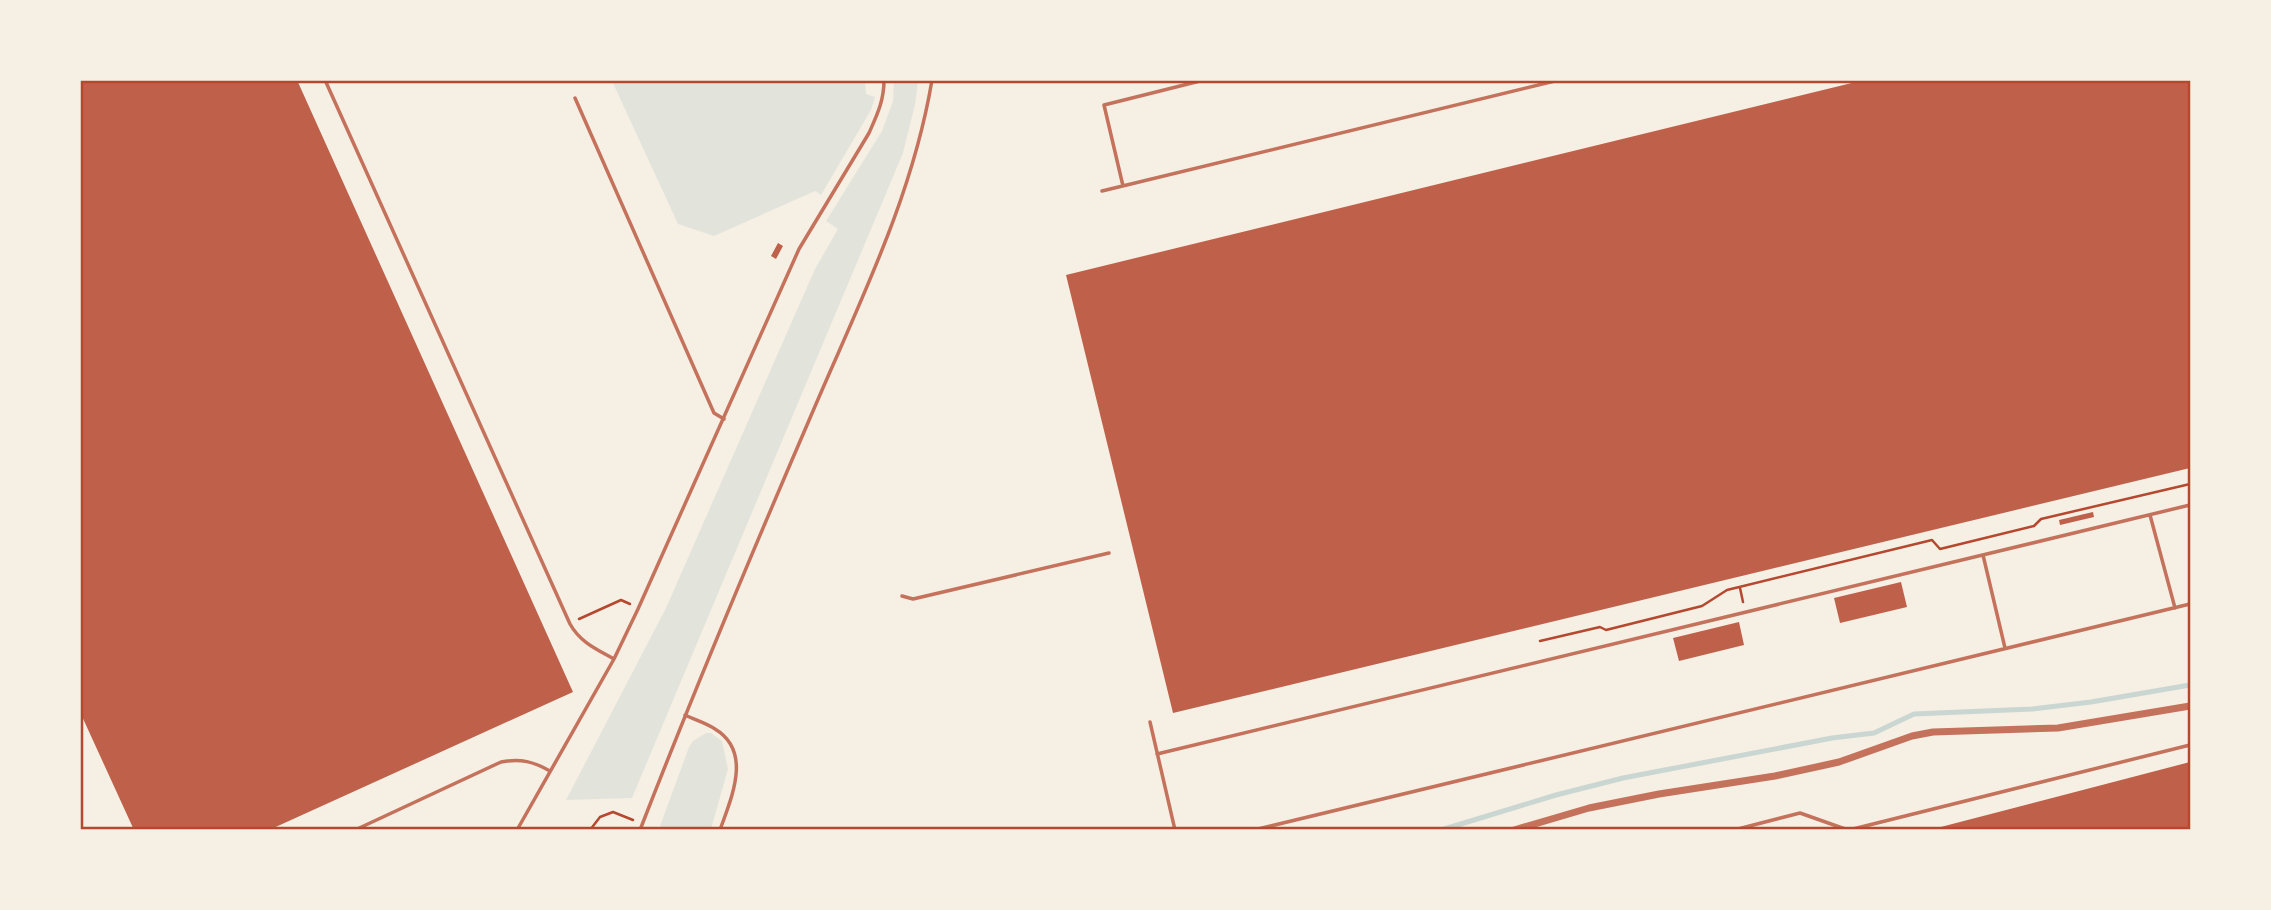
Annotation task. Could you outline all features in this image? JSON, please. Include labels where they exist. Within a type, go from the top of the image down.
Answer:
[{"type":"street","points":[[1514,830],[1601,806],[1775,776],[1839,762],[1912,736],[1933,732],[2058,728],[2190,706]]},
{"type":"lane","points":[[325,80],[570,624],[576,635],[585,643],[614,659]]},
{"type":"lane","points":[[517,830],[614,659],[639,609],[799,249],[869,133],[884,97],[884,80]]},
{"type":"lane","points":[[640,830],[718,634],[893,226],[918,148],[932,80]]},
{"type":"lane","points":[[1123,186],[1104,105],[1204,80]]},
{"type":"lane","points":[[1102,191],[1559,80]]},
{"type":"lane","points":[[575,98],[713,413],[724,419]]},
{"type":"lane","points":[[1157,754],[2190,505]]},
{"type":"lane","points":[[2150,515],[2175,608]]},
{"type":"lane","points":[[902,596],[914,599],[1110,554]]},
{"type":"lane","points":[[1983,555],[2006,649]]},
{"type":"lane","points":[[1254,830],[2190,604]]},
{"type":"lane","points":[[685,715],[716,729],[728,739],[734,752],[737,769],[735,785],[720,830]]},
{"type":"lane","points":[[1150,722],[1175,830]]},
{"type":"lane","points":[[1734,830],[1800,813],[1849,830],[2190,745]]},
{"type":"lane","points":[[355,830],[501,762],[524,760],[550,771]]},
{"type":"path","points":[[1539,641],[1600,627],[1606,630],[1702,606],[1727,590],[1932,540],[1940,550],[2034,526],[2041,519],[2190,484]]},
{"type":"path","points":[[1740,587],[1746,612]]},
{"type":"path","points":[[570,624],[621,600],[639,609]]},
{"type":"path","points":[[590,830],[600,817],[613,812],[642,824]]},
{"type":"shaded area","points":[[612,81],[865,81],[866,94],[875,97],[871,110],[821,195],[815,191],[714,236],[678,224]]},
{"type":"shaded area","points":[[894,81],[918,81],[903,153],[632,798],[566,800],[666,608],[815,269],[838,229],[826,221],[882,131],[893,101]]},
{"type":"shaded area","points":[[706,733],[711,733],[722,741],[728,769],[711,829],[659,829],[689,747]]},
{"type":"building","points":[[80,80],[297,80],[573,692],[269,830],[134,830],[80,712]]},
{"type":"building","points":[[1864,80],[2190,80],[2190,468],[1173,713],[1066,275]]},
{"type":"building","points":[[778,243],[783,246],[776,259],[771,256]]},
{"type":"building","points":[[2093,512],[2094,517],[2060,525],[2059,520]]},
{"type":"building","points":[[1901,582],[1907,607],[1840,623],[1834,598]]},
{"type":"building","points":[[1739,622],[1744,645],[1679,661],[1673,638]]},
{"type":"building","points":[[2190,762],[2190,830],[1933,830],[1933,829]]},
{"type":"waterway","points":[[1441,830],[1623,778],[1832,738],[1874,733],[1914,714],[2032,709],[2190,685]]}]
